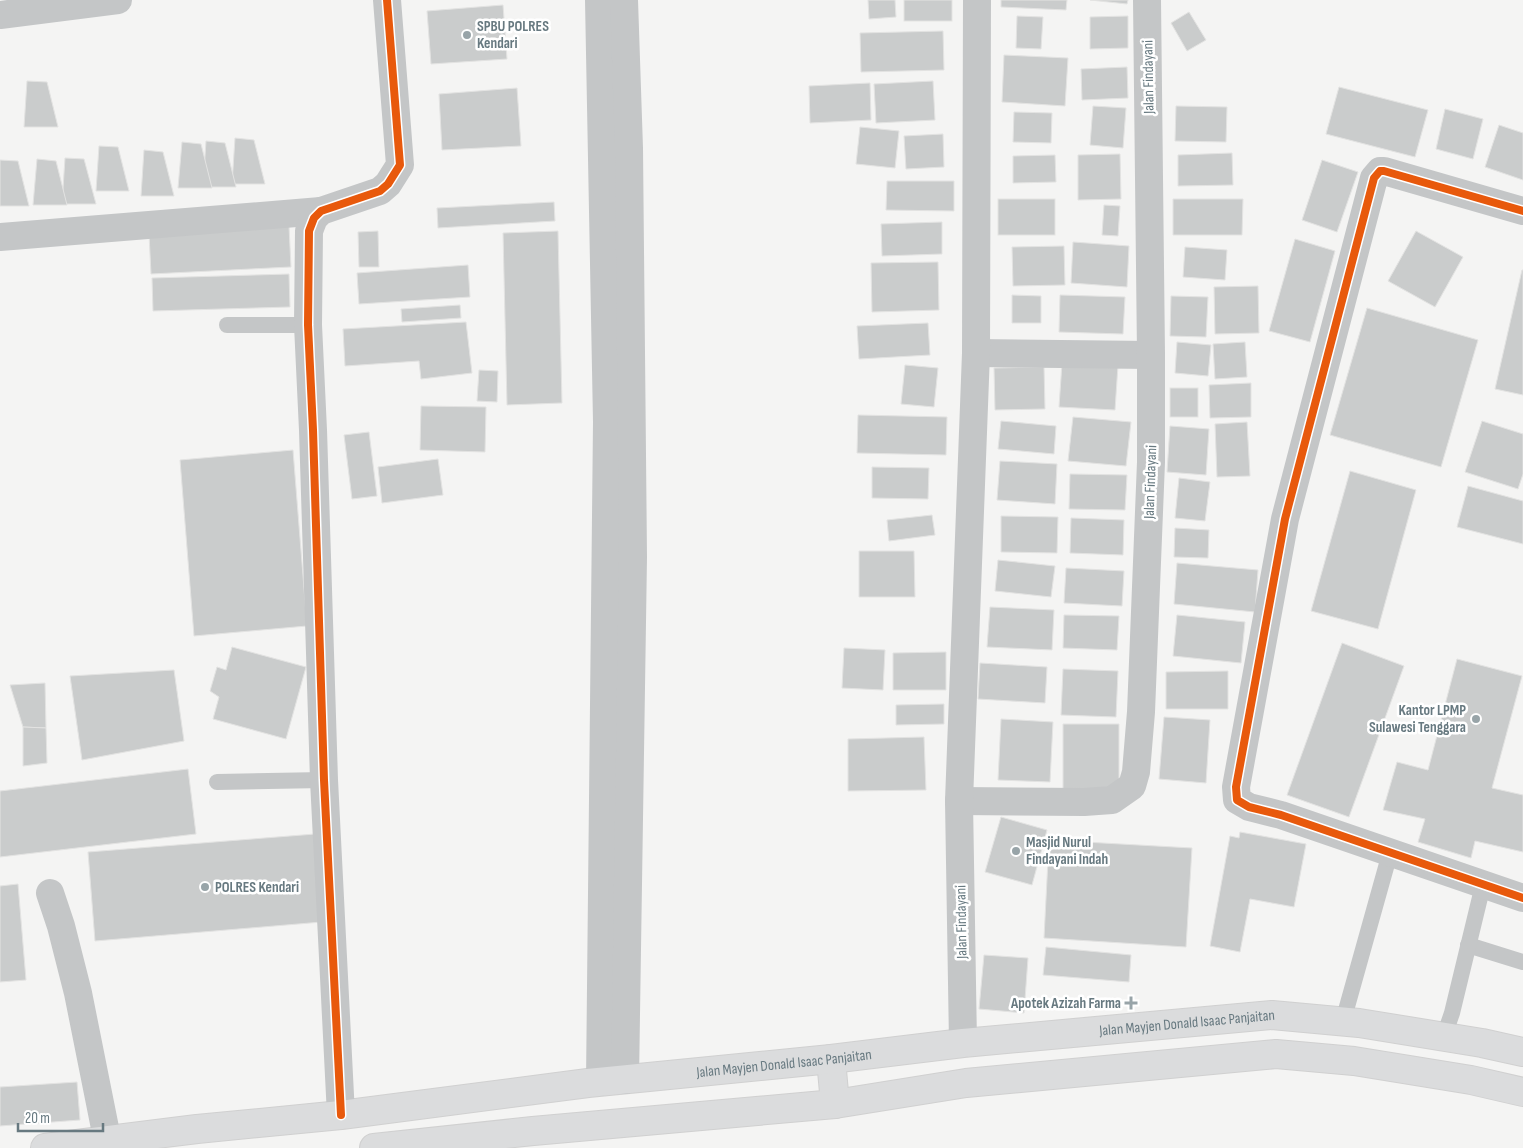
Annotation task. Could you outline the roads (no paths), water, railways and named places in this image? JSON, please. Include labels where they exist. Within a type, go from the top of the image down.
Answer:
[{"type":"highway","name":"Jalan Mayjen Donald Isaac Panjaitan","points":[[45,1148],[109,1144],[197,1129],[341,1115],[613,1081],[831,1060],[963,1043],[1272,1015],[1343,1021],[1444,1036],[1523,1052]]},
{"type":"highway","points":[[374,1148],[532,1139],[835,1104],[966,1083],[1276,1054],[1354,1061],[1471,1080],[1523,1092]]},
{"type":"highway","points":[[831,1060],[835,1104]]},
{"type":"street","points":[[0,15],[118,0]]},
{"type":"street","points":[[0,237],[322,211],[380,191],[388,184],[400,165],[387,0]]},
{"type":"street","points":[[600,0],[607,422],[613,1081]]},
{"type":"street","points":[[613,1081],[633,557],[629,148],[624,0]]},
{"type":"street","name":"Jalan Findayani","points":[[963,1043],[959,801],[976,353],[977,0]]},
{"type":"street","name":"Jalan Findayani","points":[[959,801],[1084,802],[1112,800],[1132,786],[1136,772],[1141,712],[1151,462],[1147,0]]},
{"type":"street","points":[[1523,211],[1384,171],[1377,173],[1374,178],[1285,519],[1236,787],[1237,800],[1249,807],[1281,816],[1523,898]]},
{"type":"street","points":[[322,211],[314,218],[309,230],[308,325],[324,780],[341,1115]]},
{"type":"street","points":[[976,353],[1151,355]]},
{"type":"street","points":[[50,894],[61,926],[78,993],[109,1144]]},
{"type":"lane","points":[[227,324],[308,325]]},
{"type":"lane","points":[[217,782],[324,780]]},
{"type":"lane","points":[[1343,1021],[1390,853]]},
{"type":"lane","points":[[1444,1036],[1452,1013],[1483,885]]},
{"type":"lane","points":[[1468,945],[1523,962]]},
{"type":"place","name":"SPBU POLRES Kendari","points":[[467,35]]},
{"type":"place","name":"Kantor LPMP Sulawesi Tenggara","points":[[1476,719]]},
{"type":"place","name":"Masjid Nurul Findayani Indah","points":[[1016,851]]},
{"type":"place","name":"POLRES Kendari","points":[[205,887]]},
{"type":"place","name":"Apotek Azizah Farma","points":[[1131,1003]]}]
